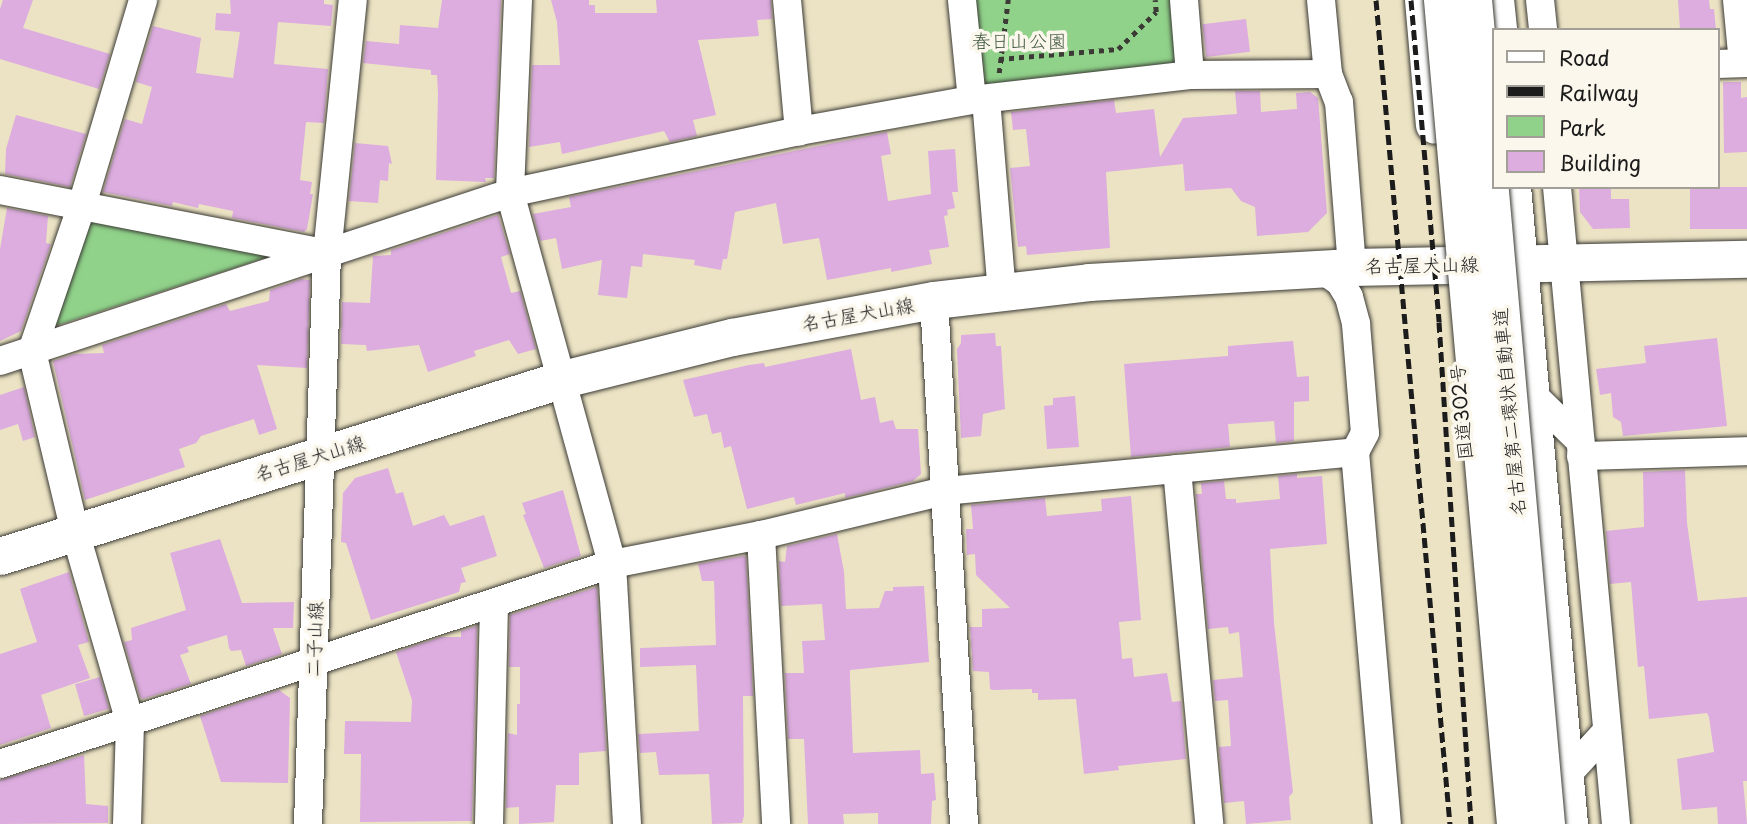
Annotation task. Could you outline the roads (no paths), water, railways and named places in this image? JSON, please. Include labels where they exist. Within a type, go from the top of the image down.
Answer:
[{"type":"highway","name":"国道302号","points":[[1424,0],[1499,824]]},
{"type":"highway","name":"名古屋第二環状自動車道","points":[[1443,0],[1516,824]]},
{"type":"highway","name":"名古屋第二環状自動車道","points":[[1473,0],[1546,824]]},
{"type":"highway","points":[[1495,0],[1498,28]]},
{"type":"highway","points":[[1512,189],[1569,824]]},
{"type":"main road","name":"名古屋犬山線","points":[[0,556],[563,379],[732,337],[934,300],[1088,282],[1336,267],[1747,259]]},
{"type":"street","points":[[127,824],[130,722],[75,532],[32,351],[82,205],[142,0]]},
{"type":"street","name":"二子山線","points":[[308,824],[318,455],[327,254],[353,0]]},
{"type":"street","points":[[518,0],[510,193],[612,564],[626,824]]},
{"type":"street","points":[[787,0],[799,131]]},
{"type":"street","points":[[962,0],[986,94],[1002,292]]},
{"type":"street","points":[[1184,0],[1190,75]]},
{"type":"street","points":[[1321,0],[1328,74],[1339,102],[1336,267],[1354,312],[1364,433],[1355,452],[1387,824]]},
{"type":"street","points":[[1540,0],[1543,28]]},
{"type":"street","points":[[1736,64],[1737,0]]},
{"type":"street","points":[[0,361],[510,193],[986,94],[1190,75],[1328,74]]},
{"type":"street","points":[[1558,189],[1616,824]]},
{"type":"street","points":[[0,190],[327,254]]},
{"type":"street","points":[[934,300],[964,824]]},
{"type":"street","points":[[1530,391],[1581,448],[1747,451]]},
{"type":"street","points":[[0,764],[612,564],[761,535],[944,491],[1355,452]]},
{"type":"street","points":[[1178,469],[1209,824]]},
{"type":"street","points":[[761,535],[776,824]]},
{"type":"street","points":[[489,824],[494,604]]},
{"type":"street","points":[[1564,778],[1607,731]]},
{"type":"railway","points":[[1376,0],[1450,824]]},
{"type":"railway","points":[[1411,0],[1439,322],[1471,824]]},
{"type":"park label","name":"春日山公園","points":[[1019,41]]}]
